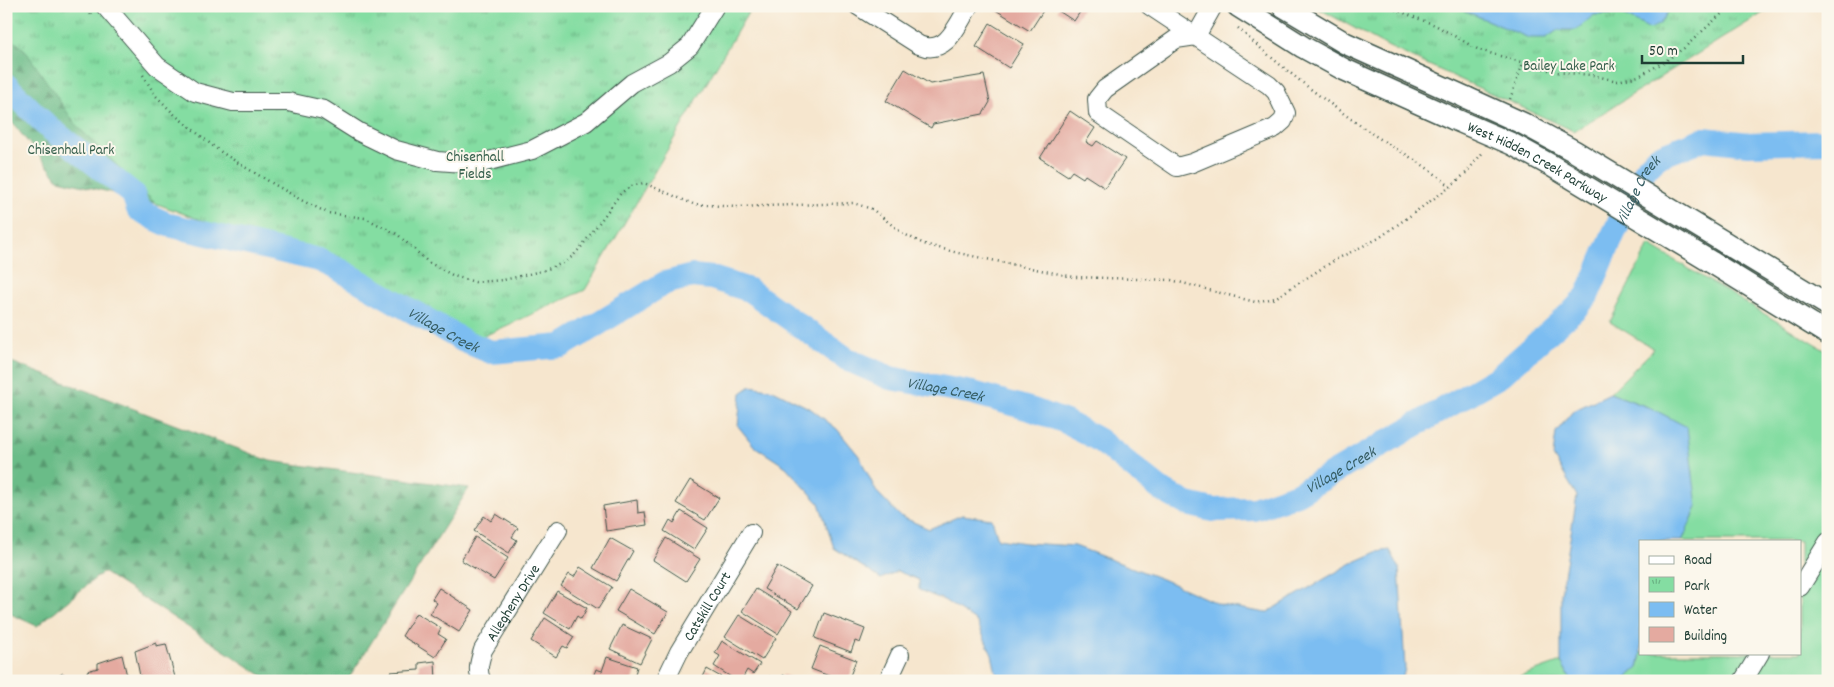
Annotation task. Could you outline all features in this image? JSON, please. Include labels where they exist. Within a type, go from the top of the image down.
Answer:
[{"type":"main road","name":"West Hidden Creek Parkway","points":[[1238,6],[1303,47],[1343,68],[1512,144],[1552,166],[1828,334]]},
{"type":"main road","name":"West Hidden Creek Parkway","points":[[1283,6],[1345,43],[1524,124],[1574,152],[1828,305]]},
{"type":"street","points":[[99,11],[157,66],[195,92],[233,102],[288,102],[324,110],[360,132],[396,150],[437,161],[477,164],[532,150],[586,122],[632,83],[669,63],[690,46],[715,6]]},
{"type":"street","points":[[858,6],[919,45],[928,48],[939,47],[949,38],[969,6]]},
{"type":"street","points":[[1150,6],[1196,36],[1269,85],[1276,92],[1286,113],[1283,121],[1275,128],[1192,163],[1177,167],[1098,113],[1097,99],[1106,89],[1176,39],[1196,36]]},
{"type":"street","points":[[1196,36],[1213,6]]},
{"type":"street","name":"Allegheny Drive","points":[[482,681],[479,664],[483,650],[558,530]]},
{"type":"street","name":"Catskill Court","points":[[665,681],[679,652],[751,533]]},
{"type":"street","points":[[1802,584],[1828,542]]},
{"type":"street","points":[[1743,681],[1759,654]]},
{"type":"street","points":[[888,681],[900,655]]},
{"type":"path","points":[[84,6],[99,11]]},
{"type":"path","points":[[1386,6],[1435,25],[1479,50],[1556,72],[1592,75],[1617,81],[1639,76],[1664,62],[1684,48],[1730,6]]},
{"type":"path","points":[[1238,27],[1274,59],[1341,112],[1438,176],[1450,187]]},
{"type":"path","points":[[1507,105],[1523,63]]},
{"type":"path","points":[[140,71],[155,95],[175,115],[218,150],[243,166],[301,200],[328,212],[365,218],[397,234],[428,262],[454,276],[475,282],[504,280],[545,270],[563,263],[582,246],[621,193],[631,186],[644,183],[693,204],[744,207],[853,203],[872,209],[902,233],[924,244],[958,253],[1074,277],[1170,280],[1255,302],[1275,298],[1335,260],[1379,238],[1450,187],[1466,173],[1486,149]]},
{"type":"green space","name":"Chisenhall Fields","points":[[6,6],[752,6],[585,290],[473,341],[329,268],[155,203],[76,125],[25,50],[6,35]]},
{"type":"green space","name":"Bailey Lake Park","points":[[1314,6],[1774,6],[1574,131],[1389,47]]},
{"type":"green space","name":"Chisenhall Park","points":[[6,35],[25,50],[155,203],[59,180],[6,115]]},
{"type":"green space","points":[[1649,245],[1828,352],[1828,681],[1623,681],[1638,668],[1641,654],[1802,654],[1802,540],[1682,540],[1697,507],[1653,409],[1610,393],[1654,349],[1610,322]]},
{"type":"green space","points":[[6,360],[270,461],[469,488],[347,681],[271,681],[103,572],[37,626],[6,612]]},
{"type":"green space","points":[[1561,662],[1572,681],[1508,681]]},
{"type":"water","points":[[1453,6],[1672,6],[1660,24],[1650,29],[1621,14],[1594,15],[1576,30],[1558,30],[1546,38],[1529,38]]},
{"type":"water","points":[[751,386],[773,390],[811,409],[837,429],[859,456],[876,491],[900,516],[929,529],[962,515],[992,519],[998,539],[1075,546],[1162,579],[1221,605],[1266,613],[1350,564],[1377,552],[1390,550],[1399,567],[1405,668],[1402,681],[998,681],[992,655],[977,622],[944,600],[919,590],[919,580],[897,571],[881,579],[834,548],[819,503],[786,467],[754,446],[738,426],[741,393]]},
{"type":"water","points":[[1610,393],[1653,409],[1687,427],[1697,507],[1682,540],[1639,540],[1639,654],[1641,654],[1638,668],[1623,681],[1572,681],[1561,662],[1561,594],[1577,496],[1553,456],[1556,432],[1573,411]]},
{"type":"building","points":[[996,6],[1046,6],[1030,31],[994,9]]},
{"type":"building","points":[[1060,6],[1084,6],[1074,21],[1057,10]]},
{"type":"building","points":[[990,23],[1024,44],[1009,68],[976,47]]},
{"type":"building","points":[[905,69],[930,84],[984,75],[990,102],[983,114],[933,124],[931,128],[886,101]]},
{"type":"building","points":[[1070,111],[1095,128],[1086,142],[1093,146],[1097,141],[1125,159],[1105,188],[1085,175],[1083,178],[1072,171],[1068,176],[1040,158]]},
{"type":"building","points":[[690,480],[719,498],[705,520],[676,503]]},
{"type":"building","points":[[637,500],[638,513],[645,512],[647,525],[606,531],[603,506]]},
{"type":"building","points":[[681,511],[708,528],[694,550],[664,531],[670,520],[674,523]]},
{"type":"building","points":[[496,514],[518,528],[512,537],[517,540],[509,553],[474,531],[484,516],[491,521]]},
{"type":"building","points":[[475,537],[508,558],[494,580],[461,560]]},
{"type":"building","points":[[610,538],[633,551],[616,581],[593,568]]},
{"type":"building","points":[[666,538],[700,559],[686,581],[653,560]]},
{"type":"building","points":[[777,566],[812,586],[798,609],[764,589]]},
{"type":"building","points":[[580,567],[612,587],[598,609],[561,586],[569,574],[574,577]]},
{"type":"building","points":[[439,588],[473,610],[459,632],[430,614],[437,603],[432,599]]},
{"type":"building","points":[[629,589],[668,612],[655,634],[616,611]]},
{"type":"building","points":[[756,589],[792,611],[778,634],[742,611]]},
{"type":"building","points":[[557,591],[587,608],[581,619],[577,616],[570,629],[544,613]]},
{"type":"building","points":[[416,613],[441,628],[438,634],[446,639],[435,657],[402,636]]},
{"type":"building","points":[[824,613],[865,629],[860,643],[855,641],[851,652],[815,638]]},
{"type":"building","points":[[739,615],[776,638],[762,660],[725,637]]},
{"type":"building","points":[[545,618],[574,637],[567,648],[563,646],[556,657],[531,641]]},
{"type":"building","points":[[622,625],[652,639],[640,663],[610,649]]},
{"type":"building","points":[[722,641],[760,664],[753,674],[747,670],[741,681],[737,681],[714,666],[720,656],[715,653]]},
{"type":"building","points":[[156,643],[156,646],[166,644],[176,681],[141,681],[135,651]]},
{"type":"building","points":[[820,646],[856,660],[848,681],[842,681],[811,669]]},
{"type":"building","points":[[122,655],[128,680],[90,681],[87,671],[98,668],[98,663]]},
{"type":"building","points":[[607,657],[637,667],[633,681],[592,680],[596,669],[602,671]]},
{"type":"building","points":[[435,661],[436,681],[391,681],[390,672],[419,670],[419,663]]},
{"type":"building","points":[[707,669],[728,681],[701,681]]},
{"type":"building","points":[[63,673],[66,679],[73,676],[76,681],[50,681]]},
{"type":"building","points":[[783,675],[795,679],[794,681],[767,681],[769,676],[781,680]]},
{"type":"waterway","name":"Village Creek","points":[[6,85],[47,126],[133,194],[138,209],[156,219],[169,225],[319,260],[340,270],[464,341],[491,352],[562,346],[665,283],[692,276],[712,278],[749,290],[847,359],[890,378],[973,393],[1033,410],[1066,422],[1099,440],[1160,489],[1187,504],[1213,510],[1254,509],[1297,494],[1500,376],[1587,296],[1613,235],[1644,171],[1657,157],[1704,139],[1749,144],[1828,142]]}]
